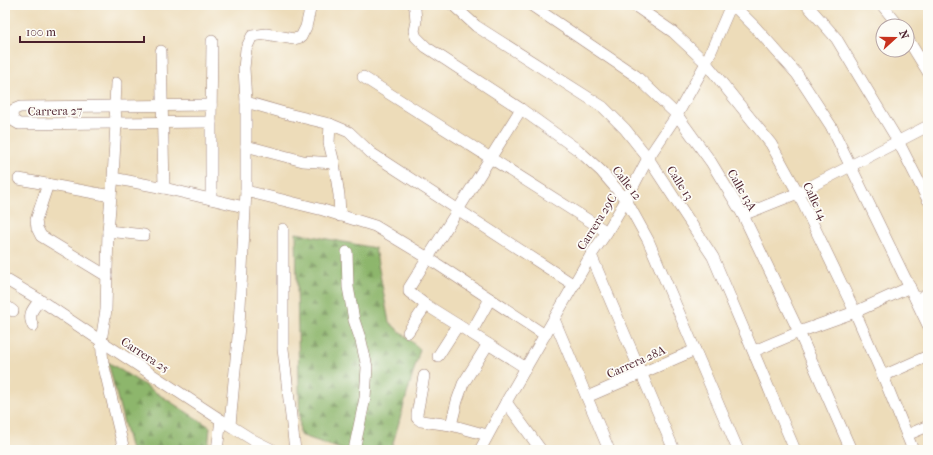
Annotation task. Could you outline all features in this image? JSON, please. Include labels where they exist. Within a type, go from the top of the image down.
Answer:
[{"type":"street","points":[[217,450],[225,422],[239,326],[246,191],[246,102],[244,68],[246,49],[252,36],[266,34],[294,39],[301,37],[306,27],[311,5]]},
{"type":"street","name":"Calle 12","points":[[414,5],[416,21],[414,31],[416,37],[426,47],[521,109],[578,150],[601,171],[626,200],[648,240],[738,450]]},
{"type":"street","name":"Calle 13","points":[[453,5],[476,26],[603,107],[625,129],[648,158],[713,257],[795,450]]},
{"type":"street","name":"Calle 13A","points":[[531,5],[636,76],[677,116],[711,162],[742,215],[799,332],[851,450]]},
{"type":"street","name":"Calle 14","points":[[634,5],[673,32],[706,63],[771,144],[798,193],[855,312],[913,450]]},
{"type":"street","points":[[732,5],[756,27],[797,74],[832,126],[928,325]]},
{"type":"street","name":"Carrera 29C","points":[[480,450],[487,435],[591,255],[626,200],[648,158],[677,116],[706,63],[732,5]]},
{"type":"street","points":[[807,5],[836,38],[898,141],[928,200]]},
{"type":"street","points":[[882,5],[893,18]]},
{"type":"street","points":[[211,199],[212,41]]},
{"type":"street","points":[[161,51],[164,188]]},
{"type":"street","points":[[915,51],[928,72]]},
{"type":"street","points":[[363,77],[607,232]]},
{"type":"street","points":[[116,83],[116,123],[108,231],[106,310],[101,341],[103,363],[124,450]]},
{"type":"street","points":[[246,102],[330,124],[349,132],[371,153],[574,285]]},
{"type":"street","name":"Carrera 27","points":[[211,105],[20,108],[13,110],[12,116],[14,121],[19,124],[211,122]]},
{"type":"street","points":[[521,109],[409,288],[409,292],[426,305],[526,368]]},
{"type":"street","points":[[330,124],[329,143],[339,195],[340,216]]},
{"type":"street","points":[[742,215],[798,193],[928,126]]},
{"type":"street","points":[[246,146],[303,162],[334,163]]},
{"type":"street","points":[[113,178],[164,188],[244,207]]},
{"type":"street","points":[[20,179],[110,196]]},
{"type":"street","points":[[48,184],[36,220],[37,228],[41,236],[107,276]]},
{"type":"street","points":[[246,191],[324,210],[375,226],[428,258],[545,335]]},
{"type":"street","points":[[283,229],[283,349],[295,450]]},
{"type":"street","points":[[108,231],[144,235]]},
{"type":"street","points":[[347,252],[348,287],[354,320],[367,367],[365,398],[354,450]]},
{"type":"street","points":[[591,255],[674,450]]},
{"type":"street","name":"Carrera 25","points":[[5,279],[40,300],[253,440],[273,450]]},
{"type":"street","points":[[754,351],[799,332],[855,312],[910,287]]},
{"type":"street","points":[[916,300],[928,294]]},
{"type":"street","points":[[471,333],[490,299]]},
{"type":"street","points":[[33,326],[30,320],[30,315],[32,309],[40,300]]},
{"type":"street","points":[[408,332],[426,305]]},
{"type":"street","points":[[554,319],[609,450]]},
{"type":"street","points":[[438,356],[458,324]]},
{"type":"street","points":[[451,426],[463,384],[488,344]]},
{"type":"street","name":"Carrera 28A","points":[[587,397],[695,350]]},
{"type":"street","points":[[883,376],[928,356]]},
{"type":"street","points":[[424,376],[417,418],[487,435]]},
{"type":"street","points":[[506,402],[541,450]]},
{"type":"street","points":[[907,435],[928,426]]},
{"type":"green space","points":[[296,233],[375,248],[389,322],[420,349],[391,450],[343,450],[300,435]]},
{"type":"green space","points":[[108,362],[210,427],[208,450],[131,450]]}]
